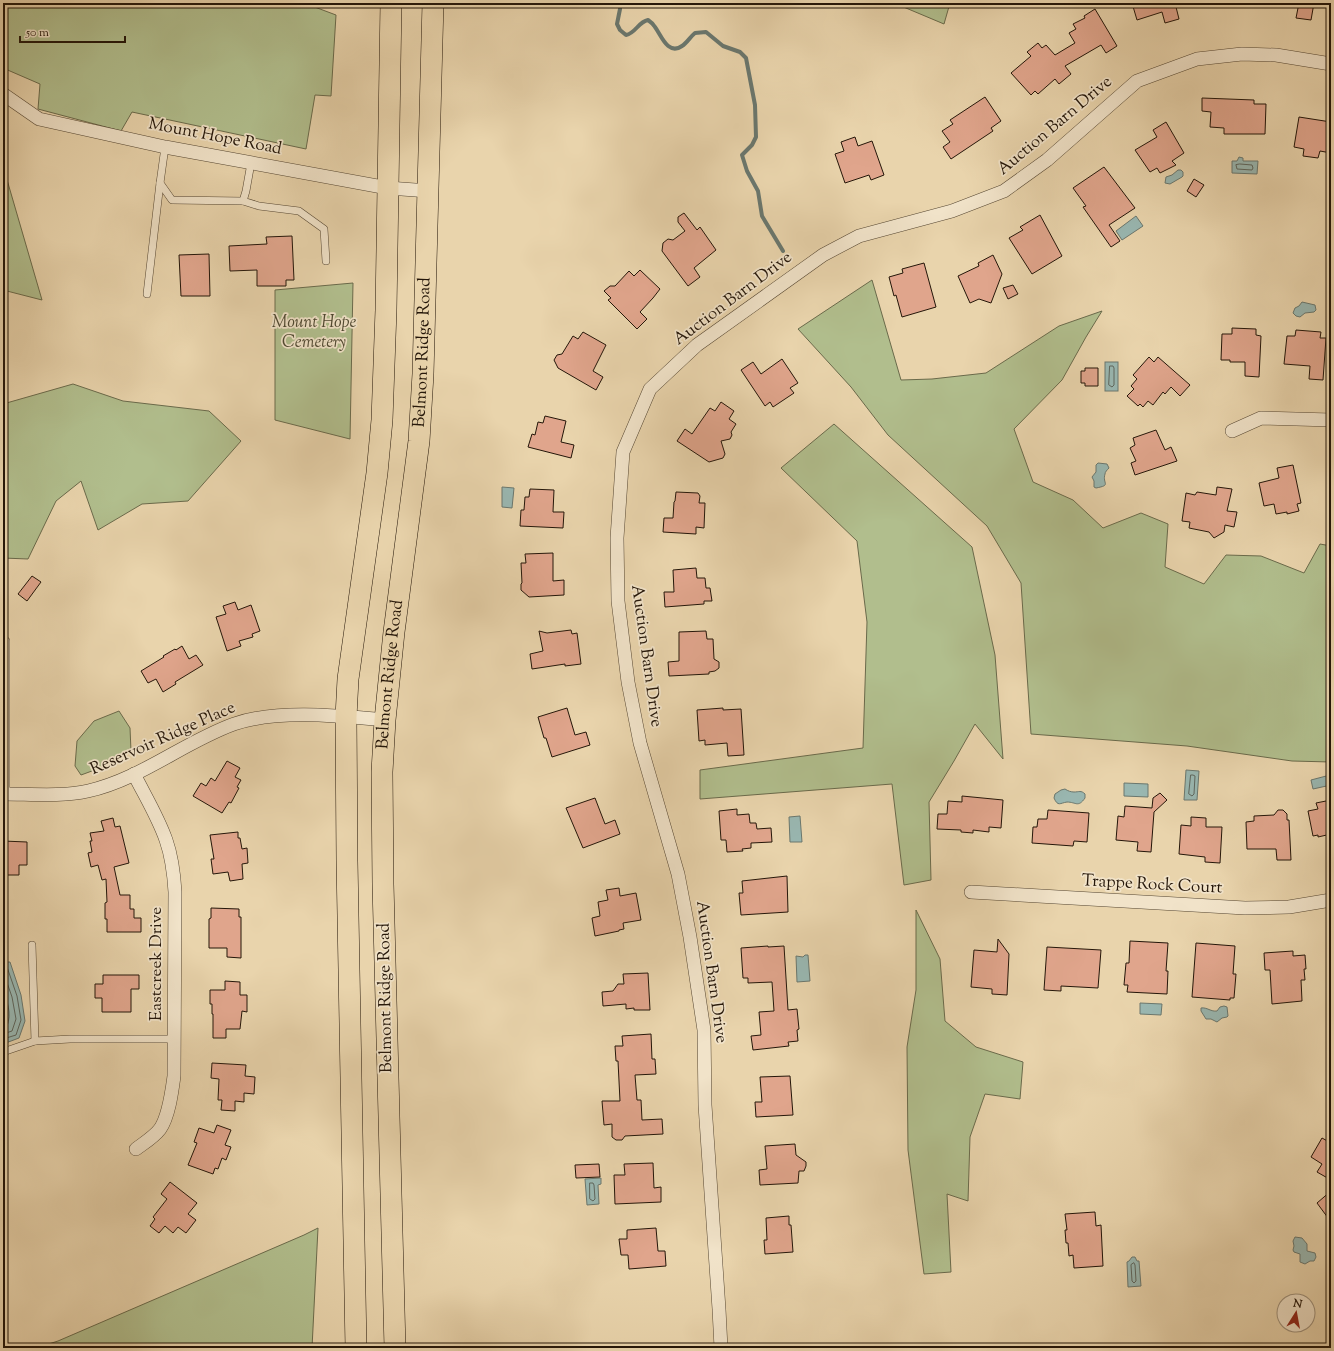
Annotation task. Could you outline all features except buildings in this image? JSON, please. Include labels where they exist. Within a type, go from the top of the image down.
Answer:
[{"type":"main road","points":[[356,1348],[346,861],[346,717],[348,679],[380,442],[384,376],[391,3]]},
{"type":"main road","name":"Belmont Ridge Road","points":[[395,1348],[383,884],[382,772],[394,632],[419,441],[423,374],[424,287],[429,191],[433,3]]},
{"type":"street","name":"Auction Barn Drive","points":[[720,1348],[719,1309],[705,1105],[704,1030],[690,937],[678,874],[640,743],[628,682],[618,601],[617,538],[623,452],[650,389],[697,344],[823,255],[859,236],[952,211],[1004,191],[1047,160],[1137,81],[1198,59],[1242,54],[1276,55],[1331,64]]},
{"type":"street","name":"Mount Hope Road","points":[[3,94],[39,119],[165,147],[251,163],[388,188],[429,191]]},
{"type":"street","points":[[1232,431],[1261,418],[1331,420]]},
{"type":"street","name":"Reservoir Ridge Place","points":[[4,794],[64,794],[87,791],[109,785],[134,774],[166,756],[235,724],[259,718],[276,716],[346,717],[386,720]]},
{"type":"street","name":"Eastcreek Drive","points":[[134,774],[166,841],[173,870],[175,892],[174,1076],[170,1104],[160,1128],[147,1141],[136,1149]]},
{"type":"street","name":"Trappe Rock Court","points":[[971,892],[1245,908],[1289,907],[1331,900]]},
{"type":"lane","points":[[147,294],[165,147]]},
{"type":"lane","points":[[242,200],[246,191],[251,163]]},
{"type":"lane","points":[[160,183],[172,200],[242,200],[259,206],[298,211],[324,229],[326,261]]},
{"type":"lane","points":[[4,794],[6,641]]},
{"type":"lane","points":[[32,945],[35,1041]]},
{"type":"lane","points":[[3,1052],[35,1041],[70,1038],[174,1039]]},
{"type":"green space","points":[[3,3],[304,3],[336,15],[331,96],[315,95],[306,149],[132,112],[121,131],[38,109],[40,84],[3,68]]},
{"type":"green space","points":[[894,3],[950,3],[944,24]]},
{"type":"green space","points":[[3,166],[42,300],[3,290]]},
{"type":"green space","points":[[872,280],[901,380],[932,379],[986,373],[1059,326],[1102,311],[1062,380],[1014,429],[1033,482],[1073,500],[1103,528],[1141,513],[1168,524],[1165,567],[1204,584],[1226,555],[1261,556],[1304,573],[1320,544],[1331,546],[1331,762],[1292,761],[1187,746],[1031,734],[1021,583],[987,526],[888,435],[851,387],[798,329]]},
{"type":"green space","name":"Mount Hope Cemetery","points":[[353,283],[350,439],[275,420],[275,290]]},
{"type":"green space","points":[[73,384],[123,401],[209,411],[241,441],[188,501],[142,504],[98,530],[81,481],[56,501],[28,559],[3,558],[3,404]]},
{"type":"green space","points":[[834,424],[972,547],[995,655],[1003,759],[975,724],[929,802],[931,880],[904,885],[892,784],[700,799],[700,770],[863,748],[867,622],[857,541],[781,468]]},
{"type":"green space","points":[[119,711],[130,728],[131,751],[111,764],[81,775],[75,766],[77,741],[94,721]]},
{"type":"green space","points":[[916,910],[940,959],[945,1021],[976,1047],[1023,1062],[1020,1099],[985,1094],[970,1137],[968,1201],[947,1194],[951,1272],[924,1274],[908,1150],[907,1047],[916,990]]},
{"type":"green space","points":[[318,1228],[312,1348],[36,1348],[58,1341]]},
{"type":"water","points":[[1239,157],[1243,158],[1243,161],[1258,161],[1257,174],[1232,173],[1232,161],[1237,161]]},
{"type":"water","points":[[1178,170],[1183,172],[1182,177],[1170,184],[1165,183],[1166,177],[1172,175]]},
{"type":"water","points":[[1136,216],[1143,226],[1122,240],[1116,231]]},
{"type":"water","points":[[1302,302],[1315,305],[1316,310],[1314,312],[1305,313],[1300,317],[1296,316],[1293,313],[1295,308]]},
{"type":"water","points":[[1105,362],[1118,362],[1118,391],[1105,391]]},
{"type":"water","points":[[1098,463],[1107,464],[1109,468],[1104,477],[1105,485],[1096,488],[1094,487],[1092,477],[1096,472],[1096,465]]},
{"type":"water","points":[[502,487],[514,488],[512,508],[502,507]]},
{"type":"water","points":[[1186,770],[1199,771],[1197,800],[1184,800]]},
{"type":"water","points":[[1330,775],[1331,785],[1313,789],[1311,780]]},
{"type":"water","points":[[1124,783],[1148,784],[1148,797],[1124,796]]},
{"type":"water","points":[[1065,789],[1072,792],[1082,792],[1085,794],[1085,798],[1079,804],[1070,802],[1061,804],[1058,803],[1054,798],[1055,794]]},
{"type":"water","points":[[800,816],[802,842],[790,842],[789,817]]},
{"type":"water","points":[[808,955],[810,981],[797,982],[796,956],[803,957]]},
{"type":"water","points":[[3,962],[10,962],[21,995],[25,1021],[19,1038],[3,1044]]},
{"type":"water","points":[[1140,1003],[1162,1004],[1161,1015],[1140,1014]]},
{"type":"water","points":[[1220,1007],[1227,1007],[1228,1016],[1217,1022],[1211,1019],[1206,1019],[1201,1011],[1201,1008],[1203,1008],[1217,1011]]},
{"type":"water","points":[[601,1178],[601,1184],[598,1185],[599,1204],[587,1205],[585,1179]]},
{"type":"water","points":[[1295,1237],[1302,1238],[1307,1244],[1307,1251],[1315,1253],[1316,1257],[1314,1261],[1310,1261],[1305,1264],[1300,1262],[1300,1254],[1294,1252],[1293,1250],[1293,1241]]},
{"type":"water","points":[[1132,1257],[1135,1257],[1137,1261],[1139,1261],[1141,1286],[1128,1287],[1127,1262]]},
{"type":"waterway","points":[[620,3],[617,24],[620,30],[626,35],[648,20],[652,23],[662,39],[673,48],[682,46],[695,33],[706,32],[723,46],[740,52],[746,58],[755,105],[756,137],[752,145],[742,155],[747,171],[758,191],[762,216],[783,251]]}]
